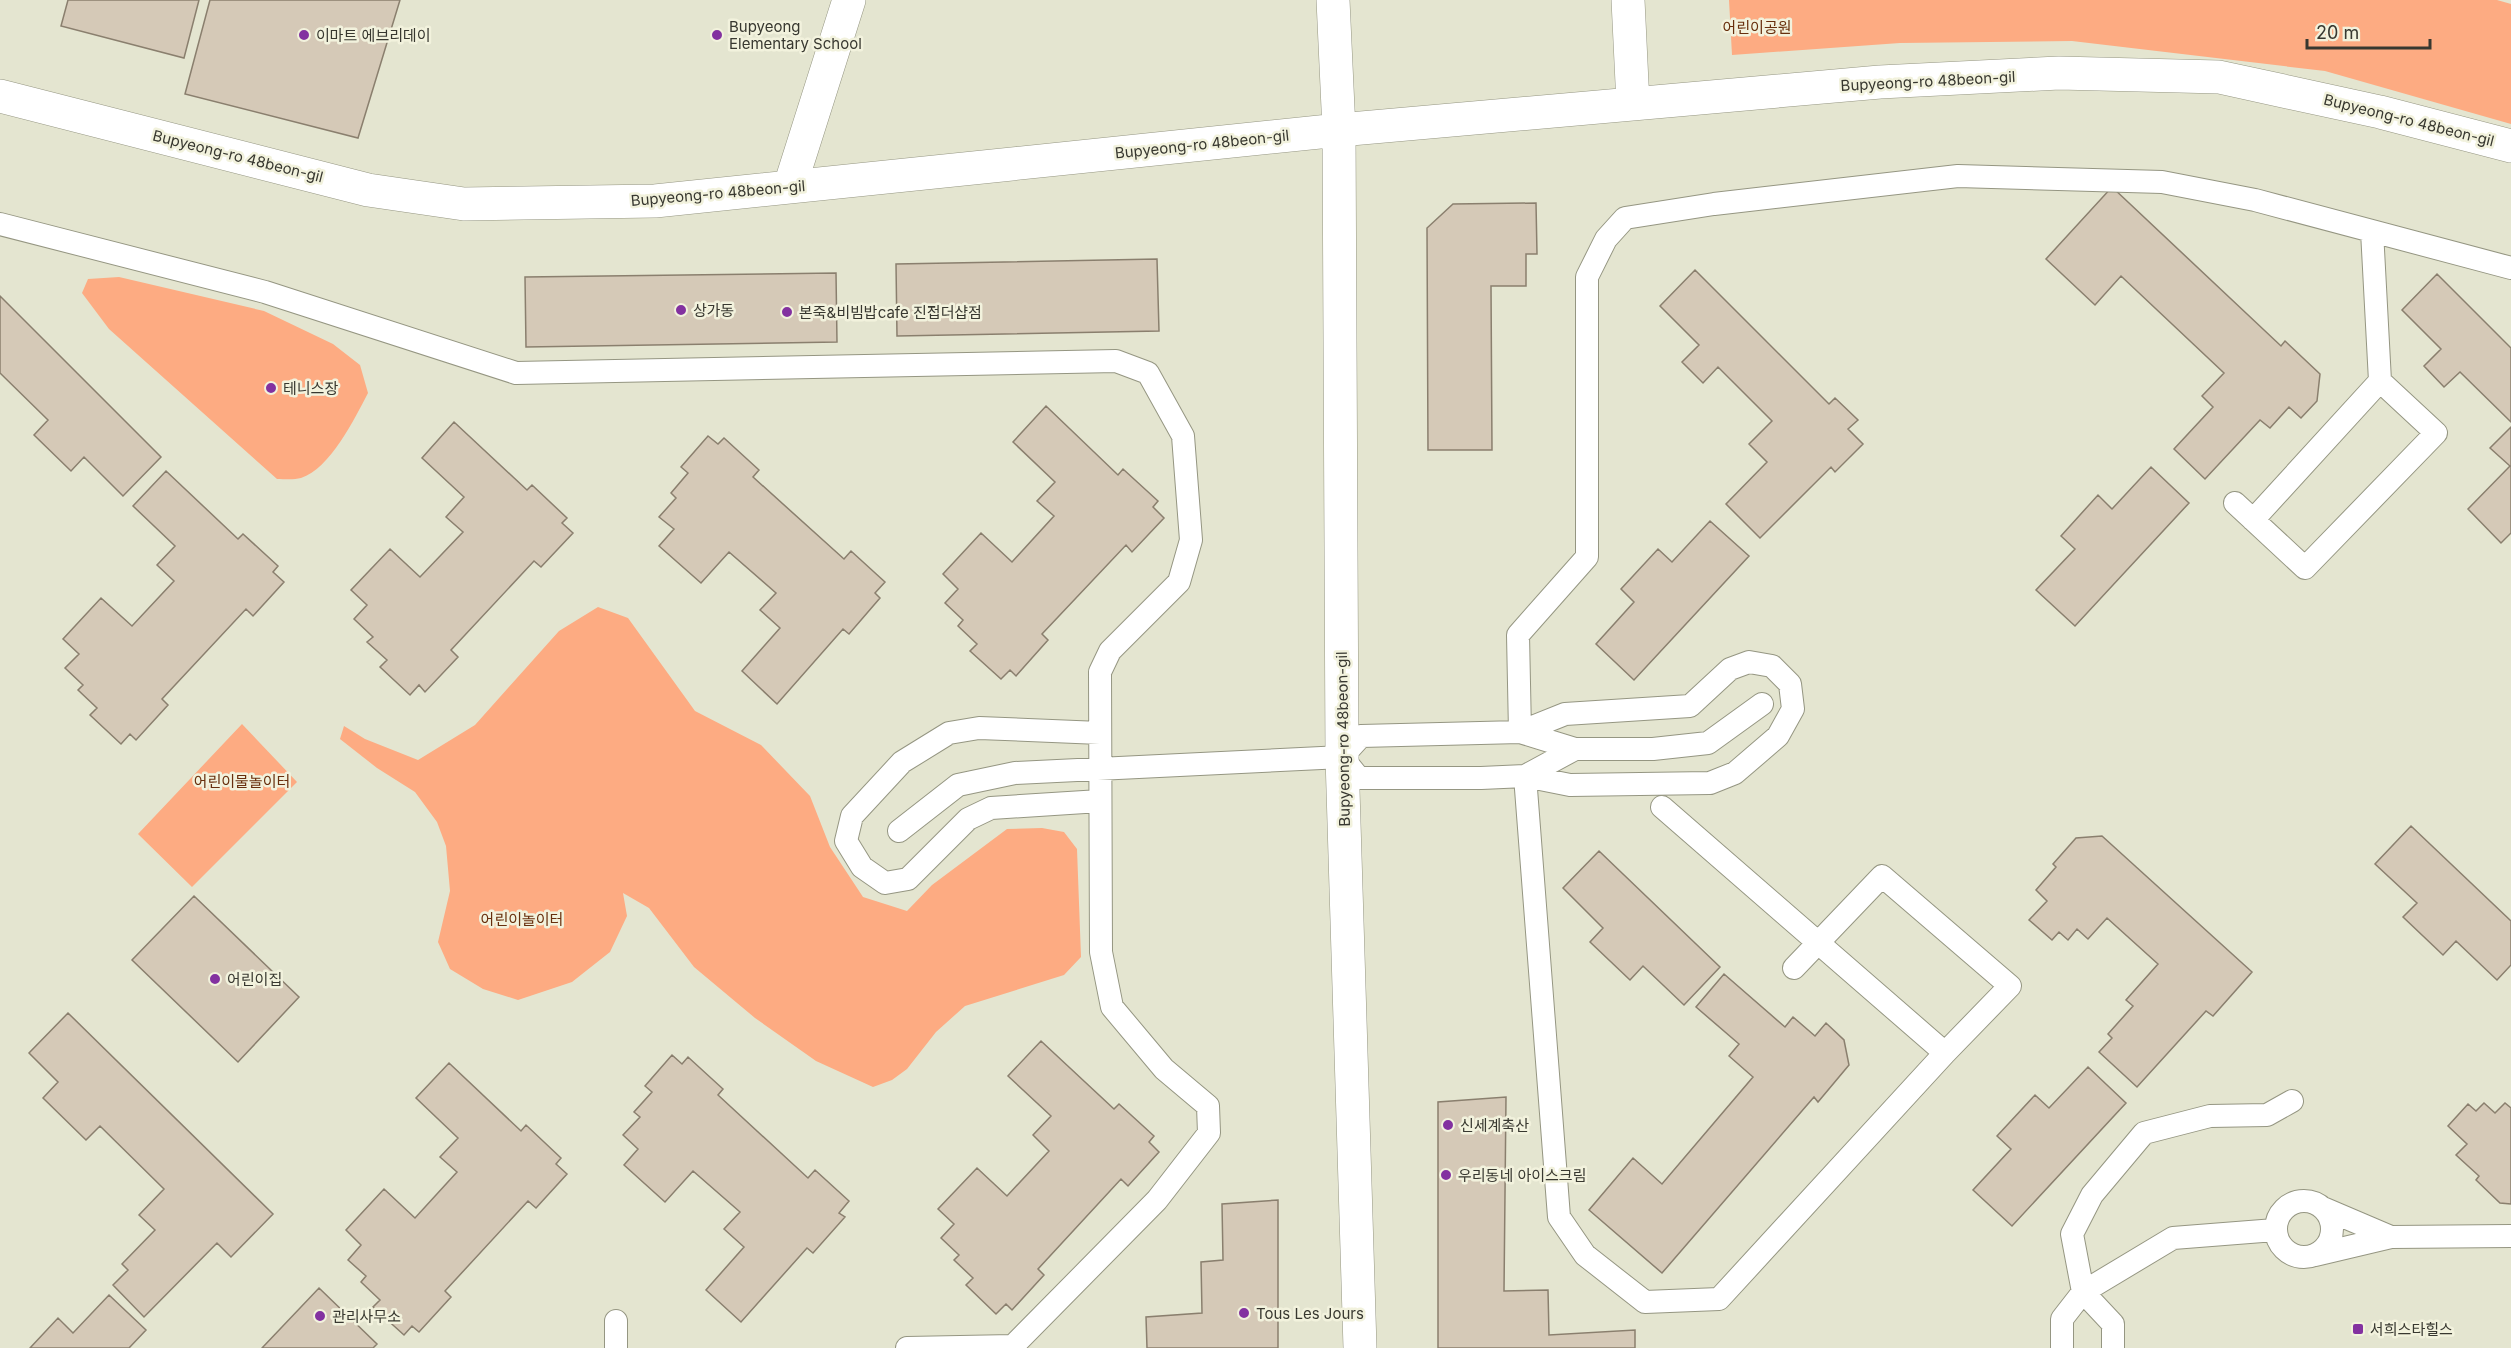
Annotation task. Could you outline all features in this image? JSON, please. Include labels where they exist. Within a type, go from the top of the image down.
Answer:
[{"type":"street","points":[[790,186],[849,0]]},
{"type":"street","name":"Bupyeong-ro 48beon-gil","points":[[1333,0],[1339,129],[1342,757],[1360,1348]]},
{"type":"street","points":[[1628,0],[1633,104]]},
{"type":"street","name":"Bupyeong-ro 48beon-gil","points":[[0,96],[368,190],[464,204],[655,201],[1339,129],[1880,82],[2059,73],[2219,77],[2380,112],[2511,146]]},
{"type":"lane","points":[[1520,732],[1518,636],[1587,556],[1587,277],[1606,239],[1625,218],[1714,204],[1958,177],[2162,182],[2255,200],[2511,268]]},
{"type":"lane","points":[[0,224],[265,292],[516,373],[1116,361],[1148,373],[1183,436],[1191,540],[1179,582],[1110,651],[1100,672],[1101,952],[1112,1007],[1164,1069],[1208,1106],[1209,1133],[1157,1200],[1013,1346],[908,1348]]},
{"type":"lane","points":[[2235,503],[2305,568],[2436,433],[2380,381],[2372,231]]},
{"type":"lane","points":[[2253,520],[2380,381]]},
{"type":"lane","points":[[1342,757],[1359,778],[1525,776],[1570,785],[1710,783],[1735,773],[1778,736],[1793,709],[1790,684],[1772,666],[1749,662],[1730,669],[1690,706],[1565,714],[1520,732]]},
{"type":"lane","points":[[899,831],[958,785],[1015,773],[1342,757],[1361,736],[1520,732],[1575,750],[1653,749],[1708,743],[1762,704]]},
{"type":"lane","points":[[1100,733],[978,728],[949,734],[902,762],[852,816],[846,840],[862,867],[885,883],[908,879],[968,819],[991,808],[1100,801]]},
{"type":"lane","points":[[1525,776],[1575,750]]},
{"type":"lane","points":[[1525,776],[1559,1217],[1585,1255],[1645,1302],[1719,1299],[2010,986],[1882,876],[1794,968]]},
{"type":"lane","points":[[1662,807],[1946,1053]]},
{"type":"lane","points":[[2112,1348],[2113,1324],[2083,1292],[2072,1234],[2092,1194],[2144,1133],[2210,1116],[2267,1115],[2292,1101]]},
{"type":"lane","points":[[2391,1237],[2314,1203],[2295,1201],[2280,1213],[2275,1230],[2277,1239],[2289,1254],[2298,1257],[2391,1237],[2511,1236]]},
{"type":"lane","points":[[2315,1255],[2324,1250],[2332,1233],[2329,1215],[2323,1208]]},
{"type":"lane","points":[[2062,1348],[2062,1319],[2083,1292],[2173,1238],[2275,1230]]},
{"type":"lane","points":[[616,1321],[616,1348]]},
{"type":"green space","name":"어린이공원","points":[[1729,0],[2497,0],[2511,4],[2511,124],[2325,71],[2072,41],[1900,43],[1732,55]]},
{"type":"green space","points":[[119,277],[264,311],[333,344],[360,365],[368,393],[349,429],[332,454],[312,473],[301,478],[277,479],[109,329],[82,293],[88,279]]},
{"type":"green space","name":"어린이놀이터","points":[[598,607],[628,618],[695,711],[761,745],[810,796],[830,847],[863,897],[907,911],[932,885],[1007,829],[1042,828],[1064,832],[1077,849],[1081,957],[1064,975],[965,1006],[936,1032],[907,1069],[892,1080],[873,1087],[816,1061],[755,1018],[694,967],[649,908],[623,893],[627,916],[610,952],[572,982],[518,1000],[483,989],[450,969],[438,942],[450,891],[446,846],[437,822],[415,792],[377,768],[340,739],[344,726],[365,739],[418,760],[475,725],[559,631]]},
{"type":"green space","name":"어린이물놀이터","points":[[242,724],[297,782],[192,887],[138,834]]},
{"type":"building","points":[[68,0],[199,0],[184,58],[61,26]]},
{"type":"building","points":[[210,0],[400,0],[358,138],[185,94]]},
{"type":"building","points":[[2112,187],[2281,346],[2285,341],[2320,374],[2317,401],[2301,418],[2289,407],[2270,428],[2260,420],[2205,479],[2174,449],[2213,407],[2202,396],[2224,373],[2121,276],[2095,305],[2046,259]]},
{"type":"building","points":[[1536,203],[1537,254],[1526,254],[1526,286],[1491,286],[1492,450],[1428,450],[1427,228],[1453,204]]},
{"type":"building","points":[[1157,259],[1159,331],[897,336],[896,264]]},
{"type":"building","points":[[1695,270],[1829,404],[1835,398],[1858,420],[1848,429],[1863,444],[1835,472],[1831,467],[1760,538],[1726,504],[1767,462],[1749,444],[1772,421],[1718,367],[1703,383],[1682,362],[1699,345],[1660,306]]},
{"type":"building","name":"상가동","points":[[836,273],[837,342],[526,347],[525,277]]},
{"type":"building","points":[[2437,274],[2511,348],[2511,422],[2460,372],[2444,387],[2424,366],[2441,349],[2402,310]]},
{"type":"building","points":[[0,296],[161,457],[123,496],[84,457],[71,471],[34,435],[48,420],[0,373]]},
{"type":"building","points":[[1046,406],[1118,475],[1123,469],[1158,501],[1153,507],[1164,518],[1132,552],[1126,545],[1042,634],[1048,640],[1016,676],[1010,670],[1001,679],[970,651],[977,644],[958,626],[963,620],[945,603],[958,589],[943,574],[981,533],[1012,562],[1054,516],[1037,501],[1055,482],[1013,442]]},
{"type":"building","points":[[454,422],[527,490],[532,485],[567,518],[562,523],[573,533],[541,567],[534,561],[451,650],[458,657],[425,692],[419,685],[410,695],[380,667],[387,660],[367,642],[373,637],[354,619],[367,605],[351,590],[390,549],[420,577],[463,532],[446,517],[464,497],[422,458]]},
{"type":"building","points":[[2511,427],[2511,533],[2501,543],[2468,509],[2510,466],[2490,448]]},
{"type":"building","points":[[708,436],[718,444],[724,438],[759,470],[753,477],[844,559],[851,551],[885,582],[875,593],[880,598],[849,634],[843,629],[777,704],[742,671],[780,628],[760,610],[776,593],[729,552],[701,583],[659,546],[674,529],[659,517],[676,498],[671,493],[688,473],[681,467]]},
{"type":"building","points":[[2151,467],[2189,503],[2075,626],[2036,590],[2075,549],[2061,536],[2098,495],[2112,509]]},
{"type":"building","points":[[166,471],[238,539],[243,534],[278,566],[273,572],[284,582],[253,616],[246,609],[162,699],[168,705],[136,740],[130,734],[121,744],[90,715],[97,708],[78,690],[83,685],[65,668],[79,654],[63,639],[101,598],[132,626],[174,581],[157,565],[175,546],[133,506]]},
{"type":"building","points":[[1710,521],[1749,556],[1634,680],[1596,644],[1634,602],[1621,589],[1658,549],[1672,562]]},
{"type":"building","points":[[2411,826],[2511,921],[2511,965],[2497,980],[2456,941],[2443,955],[2403,917],[2417,903],[2375,864]]},
{"type":"building","points":[[2102,836],[2252,972],[2213,1016],[2206,1011],[2137,1087],[2099,1052],[2112,1038],[2108,1034],[2133,1006],[2126,1000],[2158,964],[2107,918],[2088,939],[2077,929],[2068,940],[2059,932],[2052,940],[2029,920],[2047,901],[2036,890],[2056,867],[2053,864],[2076,838]]},
{"type":"building","points":[[1599,851],[1720,967],[1684,1005],[1643,966],[1630,980],[1590,942],[1603,928],[1563,888]]},
{"type":"building","name":"어린이집","points":[[194,896],[299,997],[238,1062],[132,960]]},
{"type":"building","points":[[1724,974],[1785,1027],[1793,1017],[1815,1036],[1826,1023],[1844,1040],[1849,1065],[1818,1102],[1814,1097],[1662,1273],[1589,1210],[1633,1158],[1662,1184],[1753,1077],[1729,1056],[1739,1044],[1696,1007]]},
{"type":"building","points":[[68,1013],[273,1214],[231,1257],[217,1243],[144,1317],[113,1285],[128,1270],[122,1264],[155,1230],[139,1215],[164,1189],[100,1126],[86,1140],[43,1098],[58,1082],[29,1053]]},
{"type":"building","points":[[1041,1041],[1114,1109],[1119,1104],[1154,1136],[1149,1142],[1159,1152],[1128,1186],[1121,1179],[1038,1269],[1044,1275],[1012,1310],[1006,1304],[996,1314],[966,1285],[973,1278],[954,1260],[959,1255],[941,1238],[954,1224],[938,1209],[977,1168],[1007,1196],[1049,1151],[1033,1135],[1051,1116],[1008,1076]]},
{"type":"building","points":[[672,1055],[682,1064],[688,1057],[723,1089],[718,1095],[808,1178],[815,1170],[849,1201],[839,1213],[845,1217],[813,1253],[807,1248],[741,1322],[706,1290],[744,1247],[724,1229],[740,1212],[693,1171],[665,1202],[624,1165],[638,1149],[623,1135],[640,1117],[634,1112],[652,1092],[645,1086]]},
{"type":"building","points":[[449,1063],[521,1131],[526,1125],[561,1158],[556,1164],[567,1174],[536,1208],[528,1201],[445,1291],[451,1297],[419,1332],[412,1326],[404,1335],[373,1307],[380,1300],[361,1282],[366,1276],[348,1260],[361,1245],[346,1230],[384,1189],[415,1218],[457,1172],[440,1157],[458,1138],[416,1098]]},
{"type":"building","points":[[2088,1067],[2126,1103],[2012,1226],[1973,1190],[2011,1149],[1997,1136],[2035,1095],[2049,1108]]},
{"type":"building","points":[[1506,1097],[1504,1291],[1548,1290],[1549,1335],[1635,1330],[1635,1348],[1438,1348],[1438,1102]]},
{"type":"building","points":[[2484,1103],[2495,1113],[2505,1103],[2511,1108],[2511,1204],[2500,1203],[2476,1180],[2479,1176],[2456,1155],[2467,1144],[2448,1126],[2468,1104],[2476,1111]]},
{"type":"building","points":[[1278,1200],[1278,1348],[1147,1348],[1146,1317],[1202,1313],[1201,1262],[1223,1260],[1222,1204]]},
{"type":"building","name":"관리사무소","points":[[319,1288],[377,1344],[373,1348],[262,1348]]},
{"type":"building","points":[[109,1295],[146,1330],[129,1348],[30,1348],[58,1318],[73,1333]]},
{"type":"place","name":"이마트 에브리데이","points":[[304,35]]},
{"type":"place","name":"Bupyeong Elementary School","points":[[717,35]]},
{"type":"place","name":"상가동","points":[[681,310]]},
{"type":"place","name":"본죽&비빔밥cafe 진접더샵점","points":[[787,312]]},
{"type":"place","name":"테니스장","points":[[271,388]]},
{"type":"place","name":"어린이집","points":[[215,979]]},
{"type":"place","name":"신세계축산","points":[[1448,1125]]},
{"type":"place","name":"우리동네 아이스크림","points":[[1446,1175]]},
{"type":"place","name":"Tous Les Jours","points":[[1244,1313]]},
{"type":"place","name":"관리사무소","points":[[320,1316]]},
{"type":"place","name":"서희스타힐스","points":[[2358,1329]]}]
